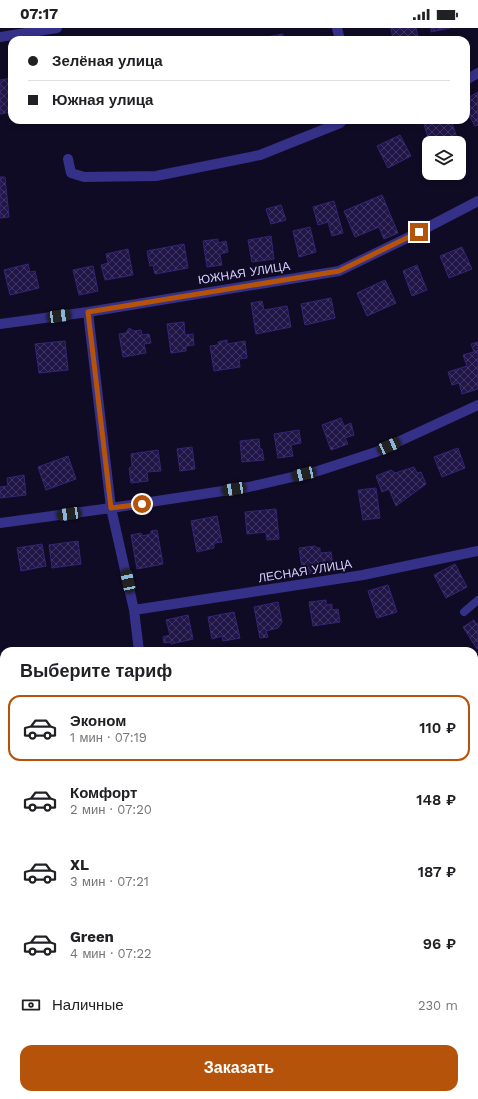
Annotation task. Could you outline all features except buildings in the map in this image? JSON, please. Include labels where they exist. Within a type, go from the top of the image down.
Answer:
[{"type":"street","points":[[0,37],[57,28]]},
{"type":"street","points":[[68,159],[71,173],[84,177],[156,176],[260,155],[338,124]]},
{"type":"street","name":"ЮЖНАЯ УЛИЦА","points":[[0,324],[88,312],[339,271],[478,201]]},
{"type":"street","points":[[88,312],[111,508],[134,610],[138,647]]},
{"type":"street","points":[[0,523],[249,487],[318,471],[376,452],[478,405]]},
{"type":"street","name":"ЛЕСНАЯ УЛИЦА","points":[[134,610],[363,575],[478,550]]},
{"type":"lane","points":[[464,612],[478,600]]},
{"type":"route","points":[[142,504],[111,508],[88,312],[339,271],[419,232]]}]
